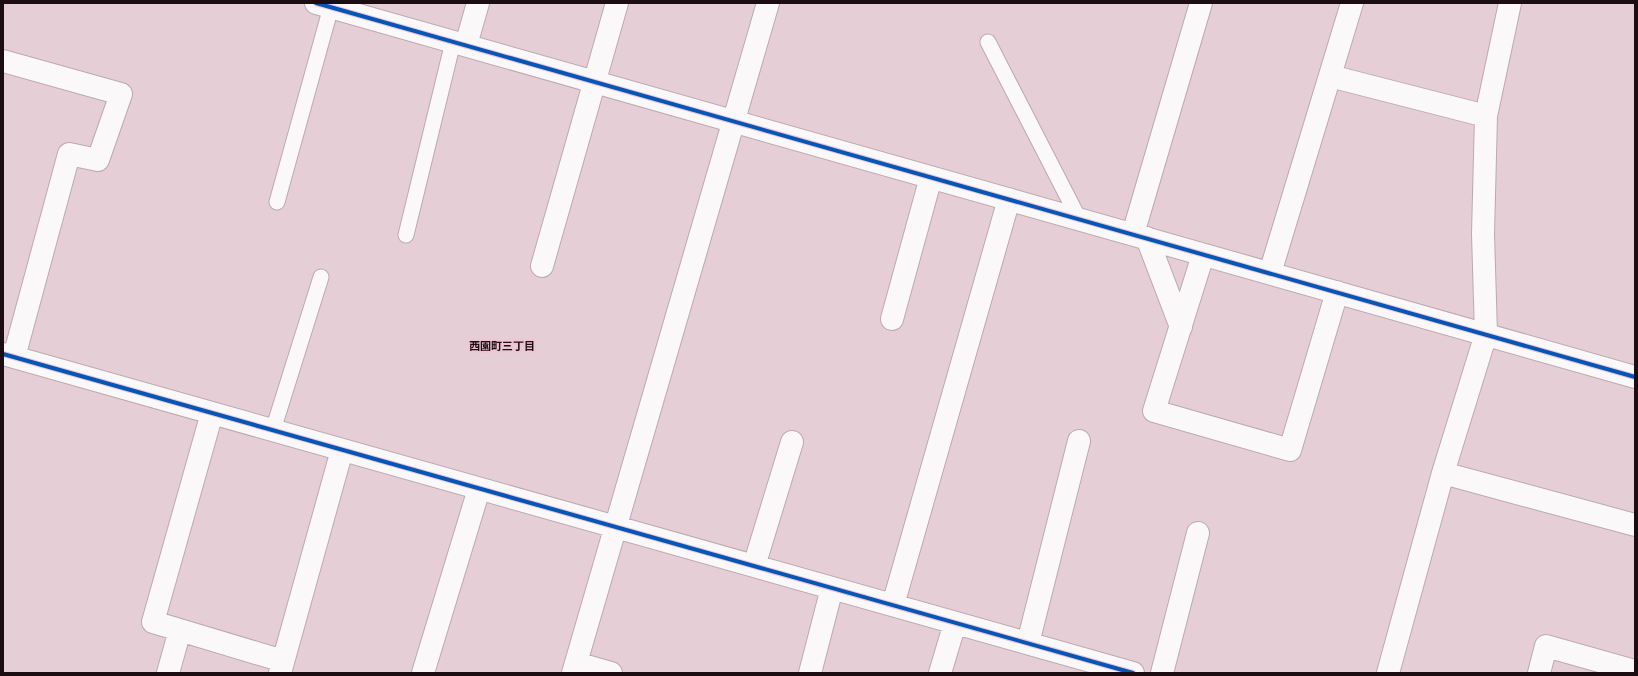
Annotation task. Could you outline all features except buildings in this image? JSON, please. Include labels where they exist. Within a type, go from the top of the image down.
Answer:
[{"type":"street","points":[[460,44],[478,3]]},
{"type":"street","points":[[542,266],[593,81],[617,3]]},
{"type":"street","points":[[611,673],[575,668],[768,3]]},
{"type":"street","points":[[1181,327],[1140,236],[1201,3]]},
{"type":"street","points":[[1270,273],[1352,3]]},
{"type":"street","points":[[1388,673],[1443,473],[1486,334],[1483,234],[1486,116],[1510,3]]},
{"type":"street","points":[[330,5],[460,44],[1635,377]]},
{"type":"street","points":[[3,61],[120,94],[98,160],[69,154],[8,356],[1028,643],[1086,667],[1133,673]]},
{"type":"street","points":[[1330,76],[1486,116]]},
{"type":"street","points":[[892,319],[931,177]]},
{"type":"street","points":[[893,605],[1009,199]]},
{"type":"street","points":[[1203,255],[1154,411],[1290,450],[1337,292]]},
{"type":"street","points":[[212,413],[154,622],[281,667],[342,450]]},
{"type":"street","points":[[1028,643],[1078,441]]},
{"type":"street","points":[[754,566],[792,442]]},
{"type":"street","points":[[1443,473],[1635,525]]},
{"type":"street","points":[[423,673],[479,488]]},
{"type":"street","points":[[1162,673],[1198,533]]},
{"type":"street","points":[[810,673],[832,588]]},
{"type":"street","points":[[940,673],[955,622]]},
{"type":"street","points":[[168,673],[180,630]]},
{"type":"street","points":[[1539,673],[1546,646],[1635,671]]},
{"type":"lane","points":[[277,202],[330,5]]},
{"type":"lane","points":[[988,42],[1080,219]]},
{"type":"lane","points":[[406,235],[460,44]]},
{"type":"lane","points":[[273,430],[322,277]]},
{"type":"cycle path","points":[[316,3],[1635,377]]},
{"type":"cycle path","points":[[3,354],[1133,673]]},
{"type":"district","name":"西園町三丁目","points":[[502,346]]}]
